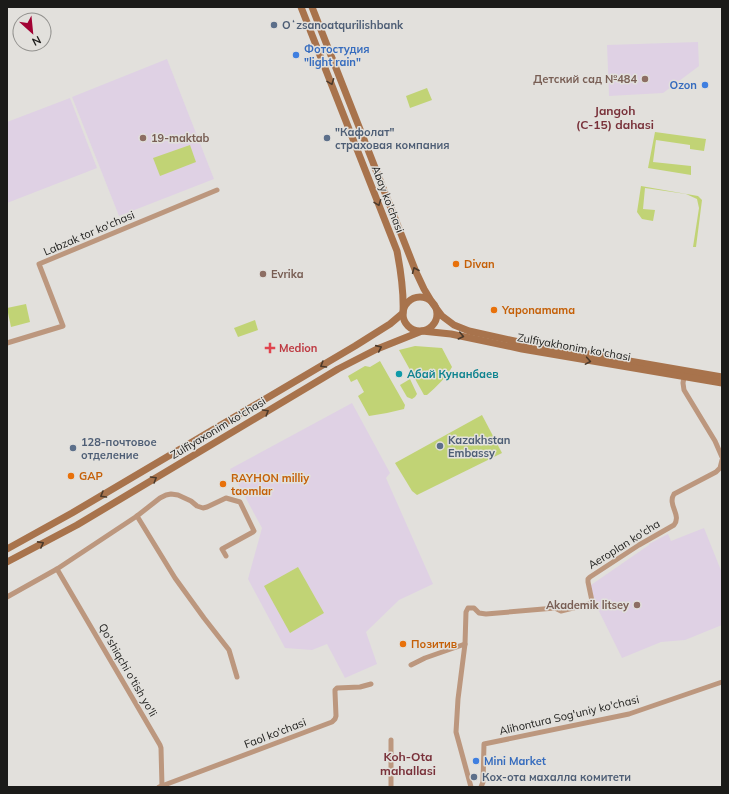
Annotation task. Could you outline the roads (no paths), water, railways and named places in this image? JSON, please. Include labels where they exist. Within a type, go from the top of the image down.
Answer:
[{"type":"main road","name":"Abay ko'chasi","points":[[301,7],[397,252],[403,284],[403,313]]},
{"type":"main road","name":"Abay ko'chasi","points":[[312,7],[416,272],[433,304]]},
{"type":"main road","points":[[356,148],[366,143]]},
{"type":"main road","points":[[424,298],[433,304],[436,309],[435,320],[428,329],[417,331],[408,327],[403,318],[403,313],[404,307],[408,302],[412,299],[424,298]]},
{"type":"main road","name":"Zulfiyakhonim ko'chasi","points":[[433,304],[442,316],[469,331],[519,342],[722,377]]},
{"type":"main road","name":"Zulfiyaxonim ko'chasi","points":[[7,549],[79,509],[349,350],[390,324],[403,313]]},
{"type":"main road","name":"Zulfiyakhonim ko'chasi","points":[[422,331],[451,334],[522,349],[722,383]]},
{"type":"main road","name":"Zulfiyaxonim ko'chasi","points":[[7,562],[77,525],[338,369],[377,349],[422,331]]},
{"type":"street","name":"Labzak tor ko'chasi","points":[[7,342],[63,326],[39,264],[217,190]]},
{"type":"street","name":"Aeroplan ko'cha","points":[[465,644],[466,612],[468,608],[474,608],[479,613],[486,614],[555,608],[561,611],[589,604],[592,601],[588,582],[590,577],[677,522],[672,496],[716,472],[720,468],[722,459],[715,441],[684,390],[684,377]]},
{"type":"street","points":[[7,596],[57,569],[137,516],[160,498],[171,494],[178,495],[202,508],[226,498],[240,502],[254,531],[222,548],[226,556]]},
{"type":"street","points":[[137,516],[175,578],[229,650],[237,678]]},
{"type":"street","name":"Qo'shiqchi o'tish yo'li","points":[[57,569],[160,745],[160,786]]},
{"type":"street","points":[[411,665],[465,644],[458,700],[456,732],[471,787]]},
{"type":"street","name":"Alihontura Sog'uniy ko'chasi","points":[[481,787],[483,783],[484,744],[629,714],[722,682]]},
{"type":"street","name":"Faol ko'chasi","points":[[160,786],[332,722],[336,716],[335,692],[337,688],[360,688],[371,684]]},
{"type":"street","points":[[390,740],[391,787]]},
{"type":"place","name":"Oʻzsanoatqurilishbank","points":[[274,25]]},
{"type":"place","name":"Фотостудия \"light rain\"","points":[[296,55]]},
{"type":"place","name":"Детский сад №484","points":[[645,79]]},
{"type":"place","name":"Ozon","points":[[705,85]]},
{"type":"place","name":"19-maktab","points":[[143,138]]},
{"type":"place","name":"\"Кафолат\" страховая компания","points":[[327,138]]},
{"type":"place","name":"Divan","points":[[456,264]]},
{"type":"place","name":"Evrika","points":[[263,274]]},
{"type":"place","name":"Yaponamama","points":[[494,310]]},
{"type":"place","name":"Medion","points":[[270,348]]},
{"type":"place","name":"Абай Кунанбаев","points":[[399,374]]},
{"type":"place","name":"Kazakhstan Embassy","points":[[440,446]]},
{"type":"place","name":"128-почтовое отделение","points":[[73,448]]},
{"type":"place","name":"GAP","points":[[71,476]]},
{"type":"place","name":"RAYHON milliy taomlar","points":[[223,484]]},
{"type":"place","name":"Akademik litsey","points":[[637,605]]},
{"type":"place","name":"Позитив","points":[[403,644]]},
{"type":"place","name":"Mini Market","points":[[476,761]]},
{"type":"place","name":"Кох-ота махалла комитети","points":[[474,777]]},
{"type":"district","name":"Jangoh (C-15) dahasi","points":[[615,118]]},
{"type":"district","name":"Koh-Ota mahallasi","points":[[408,764]]}]
